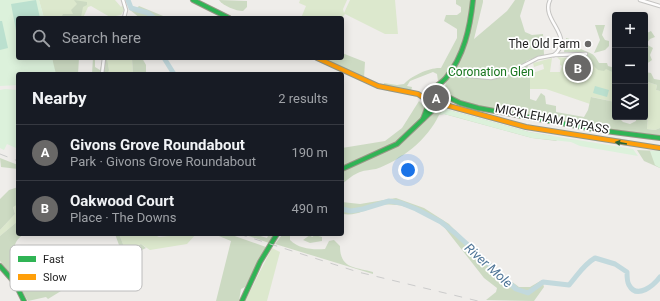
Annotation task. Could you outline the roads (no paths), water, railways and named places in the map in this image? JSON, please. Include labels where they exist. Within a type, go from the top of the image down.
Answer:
[{"type":"main road","points":[[193,0],[225,16]]},
{"type":"main road","points":[[321,60],[378,86],[418,94],[431,90],[448,74],[466,40],[471,19],[473,0]]},
{"type":"main road","points":[[344,168],[397,144],[439,105],[443,93],[444,79]]},
{"type":"main road","name":"MICKLEHAM BYPASS","points":[[431,90],[437,89],[452,100],[473,106],[588,128],[660,138]]},
{"type":"main road","points":[[422,120],[431,90]]},
{"type":"main road","name":"MICKLEHAM BYPASS","points":[[418,94],[428,101],[439,105],[526,127],[660,148]]},
{"type":"main road","points":[[242,301],[260,262],[276,236]]},
{"type":"main road","points":[[0,266],[10,278]]},
{"type":"main road","points":[[18,291],[24,301]]},
{"type":"street","points":[[123,0],[126,10],[124,16]]},
{"type":"street","points":[[550,0],[548,11],[562,39],[560,46],[554,55]]},
{"type":"street","points":[[640,0],[660,6]]},
{"type":"street","points":[[448,74],[480,78],[498,77],[533,60],[554,55],[586,54]]},
{"type":"street","points":[[102,72],[104,60]]},
{"type":"waterway","name":"River Mole","points":[[128,0],[131,8],[148,13],[152,16]]},
{"type":"waterway","name":"River Mole","points":[[165,60],[173,72]]},
{"type":"waterway","name":"River Mole","points":[[344,209],[351,211],[363,209],[389,201],[401,203],[416,209],[441,222],[516,289],[528,293],[543,282],[569,285],[584,267],[595,258],[615,264],[627,272],[628,284],[636,291],[645,290],[654,284],[660,277]]},
{"type":"railway","points":[[0,154],[16,160]]},
{"type":"railway","points":[[245,236],[358,272],[478,301]]},
{"type":"place","name":"The Old Farm","points":[[588,44]]},
{"type":"place","name":"Oakwood Court","points":[[578,68]]},
{"type":"place","name":"Givons Grove Roundabout","points":[[436,98]]},
{"type":"park label","name":"Coronation Glen","points":[[491,72]]}]
